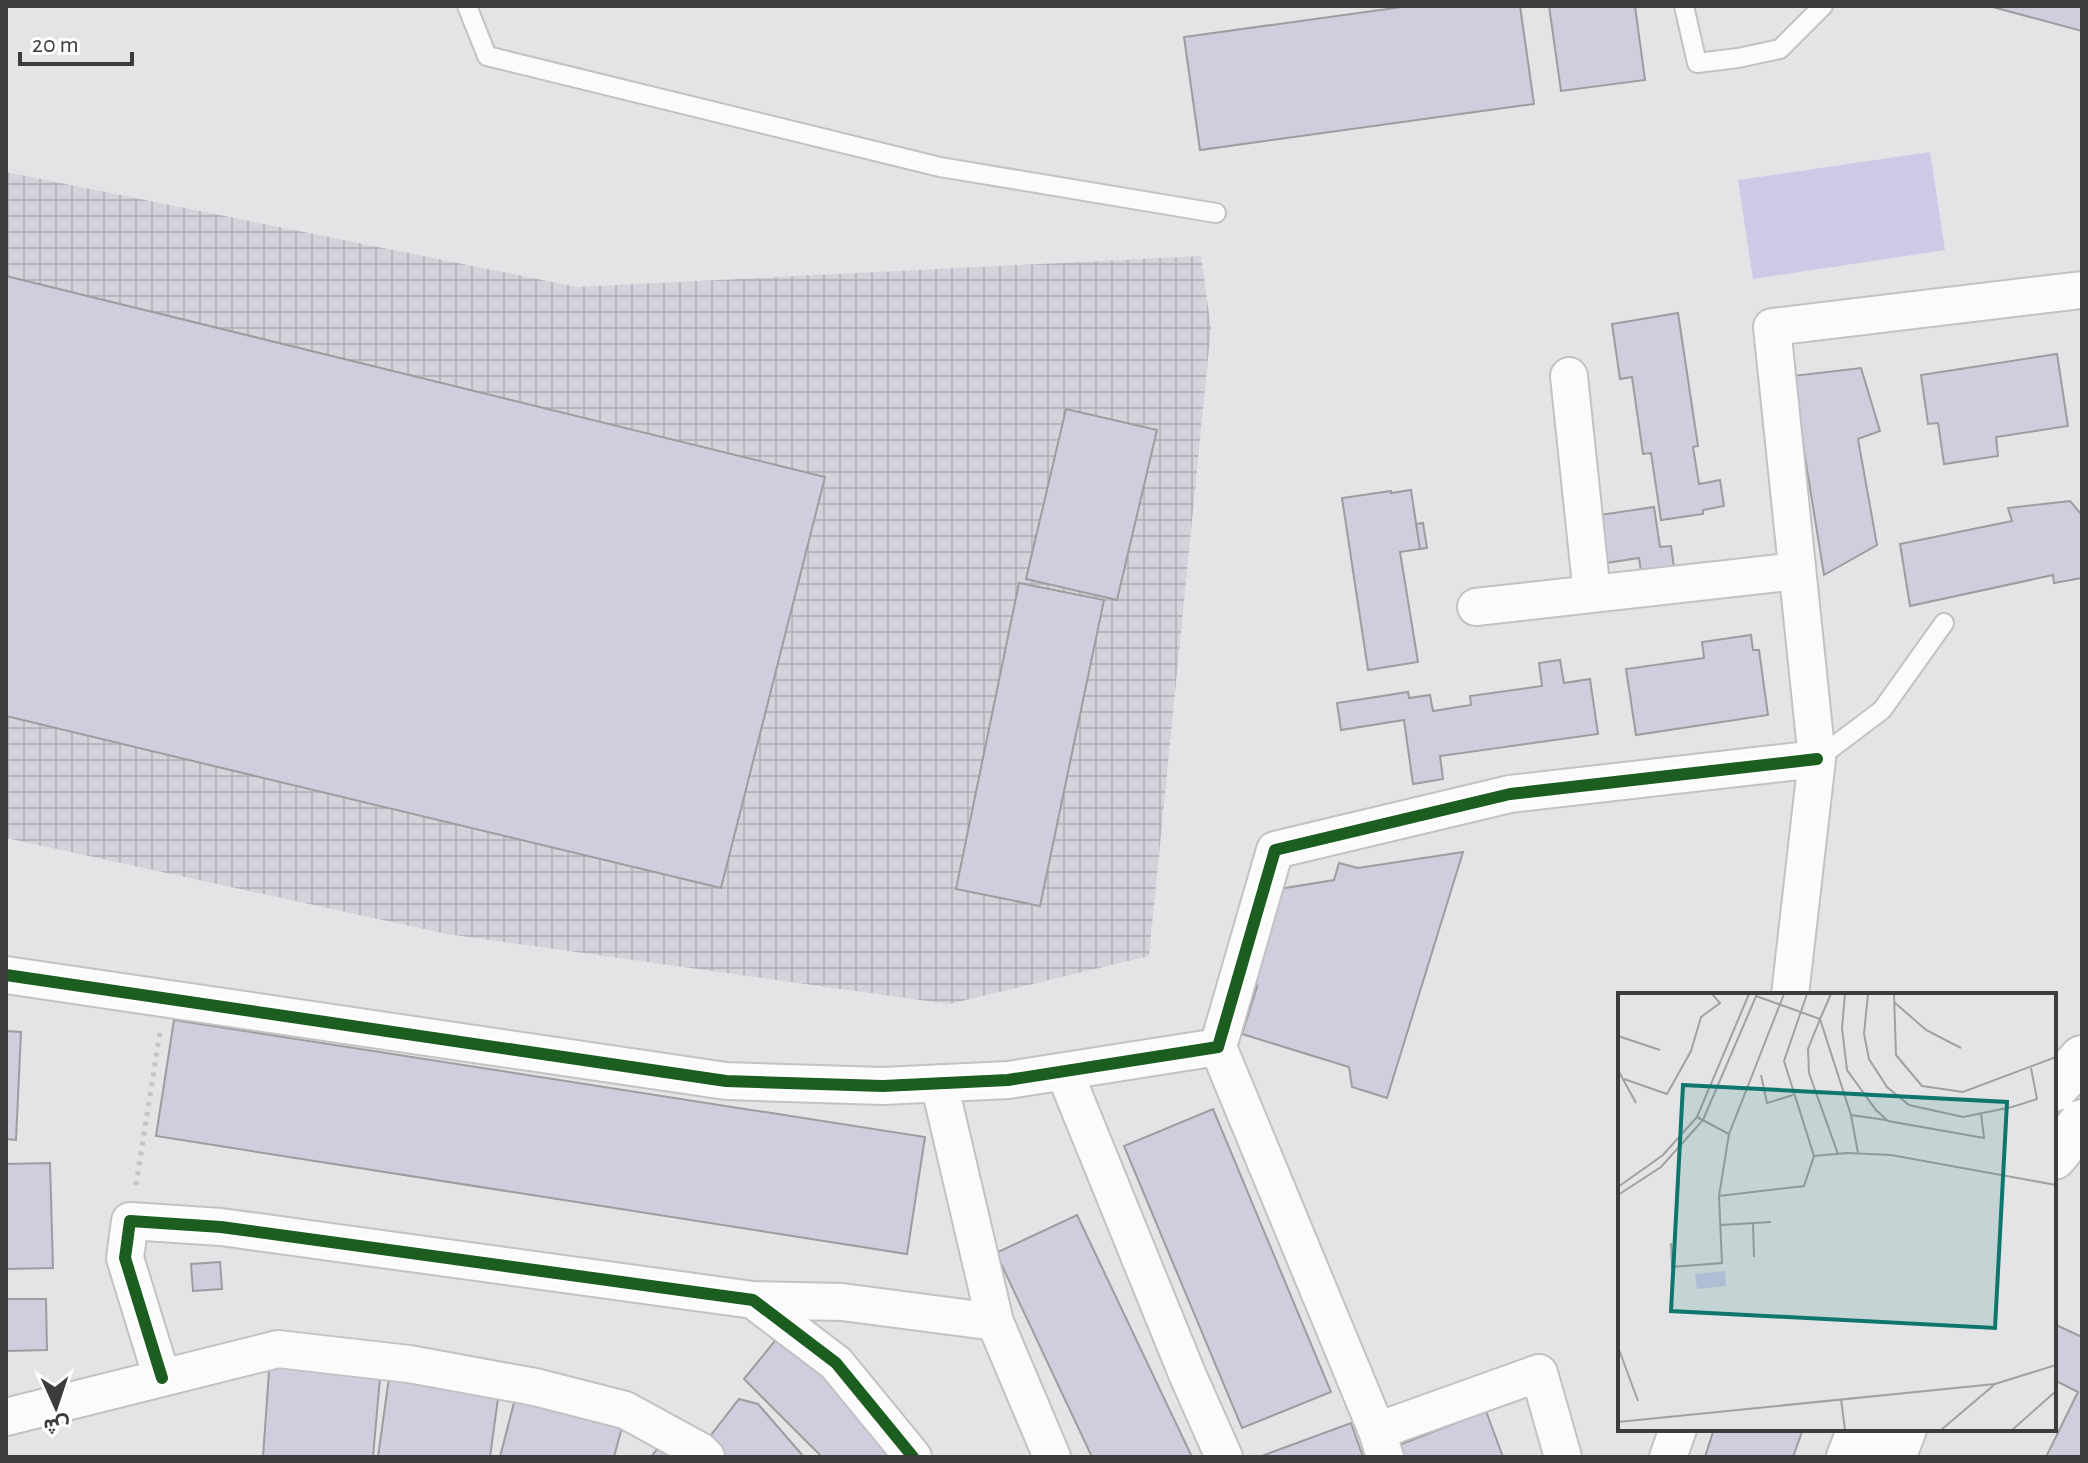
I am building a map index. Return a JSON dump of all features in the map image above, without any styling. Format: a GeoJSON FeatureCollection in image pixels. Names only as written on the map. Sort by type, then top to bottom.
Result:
{"type":"FeatureCollection","features":[{"type":"Feature","properties":{"kind":"street"},"geometry":{"type":"LineString","coordinates":[[1790,993],[1817,759],[1772,327],[2082,290]]}},
{"type":"Feature","properties":{"kind":"street"},"geometry":{"type":"LineString","coordinates":[[1569,376],[1592,594]]}},
{"type":"Feature","properties":{"kind":"street"},"geometry":{"type":"LineString","coordinates":[[1476,607],[1797,571]]}},
{"type":"Feature","properties":{"kind":"street"},"geometry":{"type":"LineString","coordinates":[[1563,1457],[1539,1373],[1381,1444],[1218,1047],[1275,850],[1510,794],[1817,759]]}},
{"type":"Feature","properties":{"kind":"street"},"geometry":{"type":"LineString","coordinates":[[6,975],[726,1081],[883,1086],[1008,1080],[1218,1047]]}},
{"type":"Feature","properties":{"kind":"street"},"geometry":{"type":"LineString","coordinates":[[2056,1087],[2082,1058]]}},
{"type":"Feature","properties":{"kind":"street"},"geometry":{"type":"LineString","coordinates":[[1064,1071],[1224,1457]]}},
{"type":"Feature","properties":{"kind":"street"},"geometry":{"type":"LineString","coordinates":[[939,1083],[995,1322],[1052,1457]]}},
{"type":"Feature","properties":{"kind":"street"},"geometry":{"type":"LineString","coordinates":[[2056,1154],[2082,1122]]}},
{"type":"Feature","properties":{"kind":"street"},"geometry":{"type":"LineString","coordinates":[[162,1378],[125,1258],[130,1221],[221,1227],[753,1300],[842,1302],[995,1322]]}},
{"type":"Feature","properties":{"kind":"street"},"geometry":{"type":"LineString","coordinates":[[753,1300],[836,1363],[913,1457]]}},
{"type":"Feature","properties":{"kind":"street"},"geometry":{"type":"LineString","coordinates":[[6,1417],[278,1349],[409,1364],[535,1387],[625,1410],[706,1457]]}},
{"type":"Feature","properties":{"kind":"street"},"geometry":{"type":"LineString","coordinates":[[1668,1457],[1677,1431]]}},
{"type":"Feature","properties":{"kind":"street"},"geometry":{"type":"LineString","coordinates":[[1849,1457],[1859,1431]]}},
{"type":"Feature","properties":{"kind":"street"},"geometry":{"type":"LineString","coordinates":[[1893,1457],[1903,1431]]}},
{"type":"Feature","properties":{"kind":"lane"},"geometry":{"type":"LineString","coordinates":[[467,6],[487,56],[940,167],[1216,213]]}},
{"type":"Feature","properties":{"kind":"lane"},"geometry":{"type":"LineString","coordinates":[[1684,6],[1697,63],[1780,49],[1823,6]]}},
{"type":"Feature","properties":{"kind":"lane"},"geometry":{"type":"LineString","coordinates":[[1817,759],[1882,710],[1944,623]]}},
{"type":"Feature","properties":{"kind":"path"},"geometry":{"type":"LineString","coordinates":[[130,1221],[165,997]]}},
{"type":"Feature","properties":{"kind":"shaded area"},"geometry":{"type":"Polygon","coordinates":[[[1930,152],[1945,250],[1753,279],[1738,180],[1930,152]]]}},
{"type":"Feature","properties":{"kind":"shaded area"},"geometry":{"type":"Polygon","coordinates":[[[6,172],[577,287],[1201,256],[1211,328],[1149,956],[949,1004],[447,934],[6,838],[6,172]]]}},
{"type":"Feature","properties":{"kind":"building"},"geometry":{"type":"Polygon","coordinates":[[[1409,6],[1520,6],[1534,104],[1200,150],[1184,37],[1409,6]]]}},
{"type":"Feature","properties":{"kind":"building"},"geometry":{"type":"Polygon","coordinates":[[[1549,6],[1635,6],[1645,80],[1561,91],[1549,6]]]}},
{"type":"Feature","properties":{"kind":"building"},"geometry":{"type":"Polygon","coordinates":[[[1989,6],[2082,6],[2082,31],[1989,6]]]}},
{"type":"Feature","properties":{"kind":"building"},"geometry":{"type":"Polygon","coordinates":[[[6,276],[825,477],[721,888],[6,716],[6,276]]]}},
{"type":"Feature","properties":{"kind":"building"},"geometry":{"type":"Polygon","coordinates":[[[1678,313],[1698,446],[1693,447],[1699,484],[1720,480],[1724,506],[1703,510],[1703,514],[1661,520],[1651,453],[1643,454],[1632,377],[1620,379],[1612,324],[1678,313]]]}},
{"type":"Feature","properties":{"kind":"building"},"geometry":{"type":"Polygon","coordinates":[[[2057,354],[2068,426],[1996,437],[1998,456],[1944,464],[1938,423],[1928,424],[1921,375],[2057,354]]]}},
{"type":"Feature","properties":{"kind":"building"},"geometry":{"type":"Polygon","coordinates":[[[1861,368],[1880,431],[1858,439],[1877,545],[1824,575],[1792,376],[1861,368]]]}},
{"type":"Feature","properties":{"kind":"building"},"geometry":{"type":"Polygon","coordinates":[[[1066,409],[1157,430],[1117,600],[1026,579],[1066,409]]]}},
{"type":"Feature","properties":{"kind":"building"},"geometry":{"type":"Polygon","coordinates":[[[1411,490],[1420,549],[1400,552],[1418,662],[1368,670],[1342,498],[1411,490]]]}},
{"type":"Feature","properties":{"kind":"building"},"geometry":{"type":"Polygon","coordinates":[[[2070,501],[2082,515],[2082,578],[2054,583],[2053,575],[1910,606],[1900,544],[2012,521],[2008,508],[2070,501]]]}},
{"type":"Feature","properties":{"kind":"building"},"geometry":{"type":"Polygon","coordinates":[[[1654,507],[1660,547],[1671,546],[1675,574],[1642,578],[1639,558],[1600,564],[1593,516],[1654,507]]]}},
{"type":"Feature","properties":{"kind":"building"},"geometry":{"type":"Polygon","coordinates":[[[1423,523],[1427,548],[1420,549],[1416,524],[1423,523]]]}},
{"type":"Feature","properties":{"kind":"building"},"geometry":{"type":"Polygon","coordinates":[[[1019,583],[1104,600],[1040,906],[956,889],[1019,583]]]}},
{"type":"Feature","properties":{"kind":"building"},"geometry":{"type":"Polygon","coordinates":[[[1751,635],[1753,650],[1759,650],[1768,715],[1636,735],[1626,669],[1704,658],[1702,642],[1751,635]]]}},
{"type":"Feature","properties":{"kind":"building"},"geometry":{"type":"Polygon","coordinates":[[[1560,660],[1564,683],[1590,679],[1598,734],[1440,756],[1443,779],[1413,784],[1404,720],[1341,730],[1337,703],[1408,692],[1409,698],[1430,695],[1433,711],[1471,705],[1470,696],[1542,686],[1539,663],[1560,660]]]}},
{"type":"Feature","properties":{"kind":"building"},"geometry":{"type":"Polygon","coordinates":[[[1463,852],[1387,1098],[1352,1087],[1349,1067],[1242,1034],[1257,987],[1254,972],[1279,889],[1334,880],[1339,863],[1358,868],[1463,852]]]}},
{"type":"Feature","properties":{"kind":"building"},"geometry":{"type":"Polygon","coordinates":[[[174,1020],[925,1137],[907,1254],[156,1136],[174,1020]]]}},
{"type":"Feature","properties":{"kind":"building"},"geometry":{"type":"Polygon","coordinates":[[[6,1031],[21,1032],[16,1140],[6,1139],[6,1031]]]}},
{"type":"Feature","properties":{"kind":"building"},"geometry":{"type":"Polygon","coordinates":[[[1213,1109],[1331,1392],[1242,1428],[1124,1146],[1213,1109]]]}},
{"type":"Feature","properties":{"kind":"building"},"geometry":{"type":"Polygon","coordinates":[[[50,1163],[53,1268],[6,1269],[6,1164],[50,1163]]]}},
{"type":"Feature","properties":{"kind":"building"},"geometry":{"type":"Polygon","coordinates":[[[1077,1215],[1192,1457],[1092,1457],[996,1253],[1077,1215]]]}},
{"type":"Feature","properties":{"kind":"building"},"geometry":{"type":"Polygon","coordinates":[[[220,1262],[222,1289],[193,1291],[191,1264],[220,1262]]]}},
{"type":"Feature","properties":{"kind":"building"},"geometry":{"type":"Polygon","coordinates":[[[6,1299],[46,1299],[47,1350],[6,1351],[6,1299]]]}},
{"type":"Feature","properties":{"kind":"building"},"geometry":{"type":"Polygon","coordinates":[[[2056,1325],[2082,1337],[2082,1457],[2046,1457],[2078,1392],[2056,1381],[2056,1325]]]}},
{"type":"Feature","properties":{"kind":"building"},"geometry":{"type":"Polygon","coordinates":[[[778,1337],[822,1370],[904,1457],[822,1457],[744,1379],[778,1337]]]}},
{"type":"Feature","properties":{"kind":"building"},"geometry":{"type":"Polygon","coordinates":[[[270,1357],[381,1366],[373,1457],[263,1457],[270,1357]]]}},
{"type":"Feature","properties":{"kind":"building"},"geometry":{"type":"Polygon","coordinates":[[[390,1370],[500,1384],[490,1457],[378,1457],[390,1370]]]}},
{"type":"Feature","properties":{"kind":"building"},"geometry":{"type":"Polygon","coordinates":[[[518,1387],[625,1416],[614,1457],[500,1457],[518,1387]]]}},
{"type":"Feature","properties":{"kind":"building"},"geometry":{"type":"Polygon","coordinates":[[[739,1399],[758,1404],[804,1457],[725,1457],[708,1439],[739,1399]]]}},
{"type":"Feature","properties":{"kind":"building"},"geometry":{"type":"Polygon","coordinates":[[[1486,1411],[1503,1457],[1398,1457],[1394,1447],[1486,1411]]]}},
{"type":"Feature","properties":{"kind":"building"},"geometry":{"type":"Polygon","coordinates":[[[1351,1423],[1363,1457],[1259,1457],[1351,1423]]]}},
{"type":"Feature","properties":{"kind":"building"},"geometry":{"type":"Polygon","coordinates":[[[1713,1431],[1802,1431],[1793,1457],[1705,1457],[1713,1431]]]}},
{"type":"Feature","properties":{"kind":"building"},"geometry":{"type":"Polygon","coordinates":[[[665,1439],[685,1457],[651,1457],[665,1439]]]}},
{"type":"Feature","properties":{"kind":"cycle path"},"geometry":{"type":"LineString","coordinates":[[6,975],[726,1081],[883,1086],[1008,1080],[1218,1047],[1275,850],[1510,794],[1817,759]]}},
{"type":"Feature","properties":{"kind":"cycle path"},"geometry":{"type":"LineString","coordinates":[[162,1378],[125,1258],[130,1221],[221,1227],[753,1300],[836,1363],[913,1457]]}}]}
